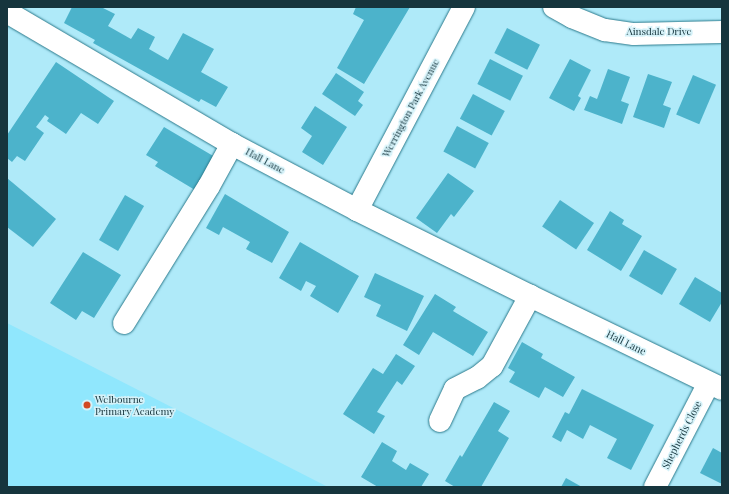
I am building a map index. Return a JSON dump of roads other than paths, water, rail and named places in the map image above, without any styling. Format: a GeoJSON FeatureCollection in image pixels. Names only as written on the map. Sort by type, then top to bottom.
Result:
{"type":"FeatureCollection","features":[{"type":"Feature","properties":{"kind":"street","name":"Werrington Park Avenue"},"geometry":{"type":"LineString","coordinates":[[357,210],[464,7]]}},
{"type":"Feature","properties":{"kind":"street","name":"Ainsdale Drive"},"geometry":{"type":"LineString","coordinates":[[554,7],[572,17],[605,30],[634,34],[722,32]]}},
{"type":"Feature","properties":{"kind":"street","name":"Hall Lane"},"geometry":{"type":"LineString","coordinates":[[7,12],[232,144],[357,210],[715,386]]}},
{"type":"Feature","properties":{"kind":"street"},"geometry":{"type":"LineString","coordinates":[[124,323],[209,186],[232,144]]}},
{"type":"Feature","properties":{"kind":"street"},"geometry":{"type":"LineString","coordinates":[[440,421],[454,389],[477,378],[492,366],[530,296]]}},
{"type":"Feature","properties":{"kind":"street","name":"Shepherds Close"},"geometry":{"type":"LineString","coordinates":[[655,487],[715,386]]}},
{"type":"Feature","properties":{"kind":"place","name":"Welbourne Primary Academy"},"geometry":{"type":"Point","coordinates":[87,405]}}]}
